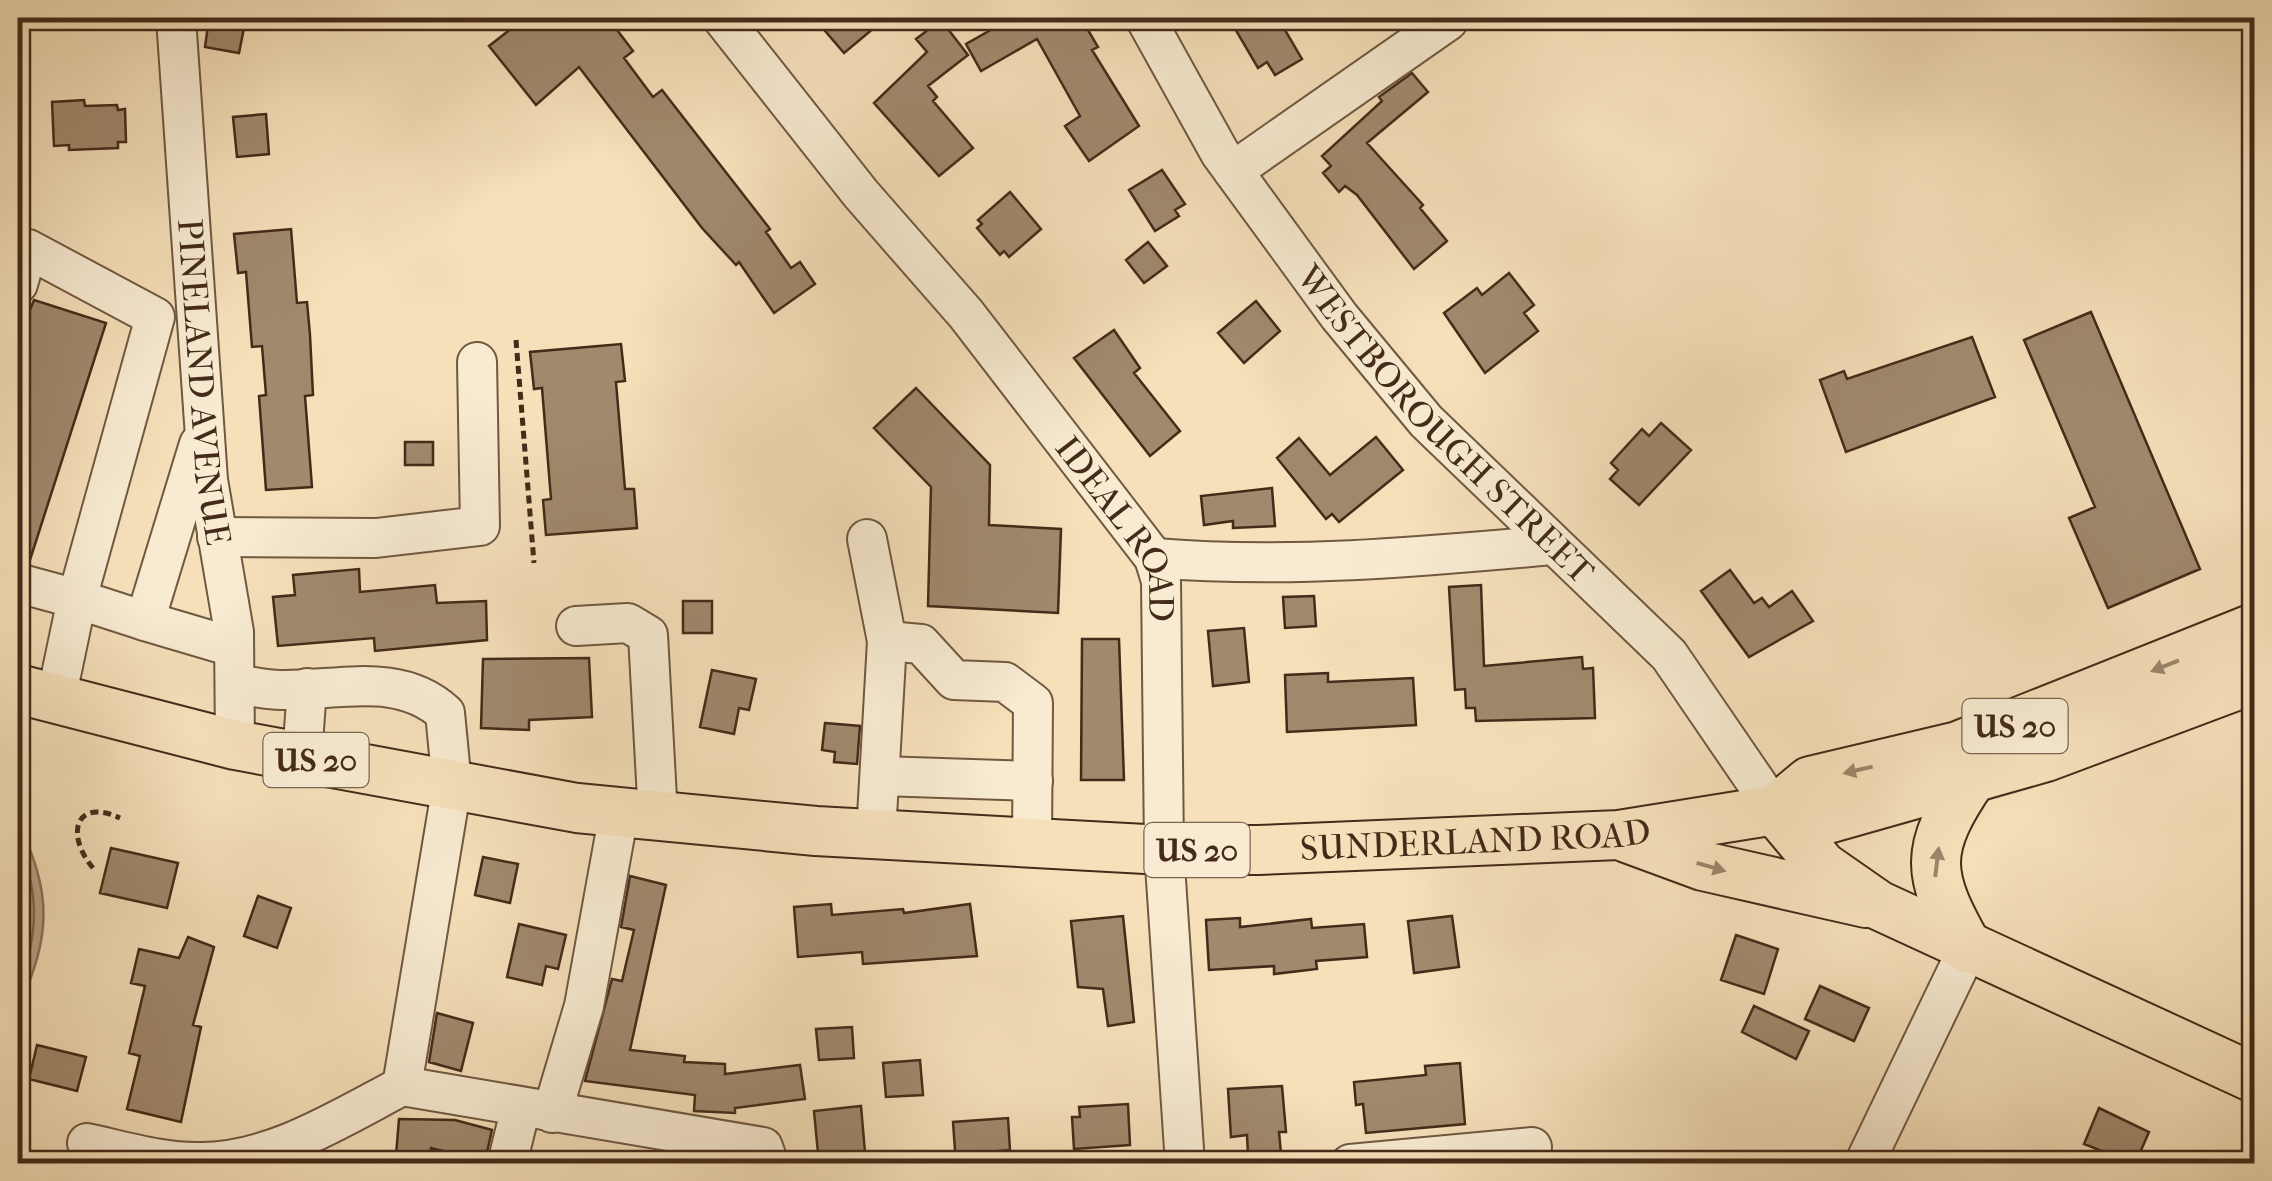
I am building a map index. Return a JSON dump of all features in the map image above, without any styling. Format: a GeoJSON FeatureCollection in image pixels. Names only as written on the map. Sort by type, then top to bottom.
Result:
{"type":"FeatureCollection","features":[{"type":"Feature","properties":{"kind":"main road","name":"US 20"},"geometry":{"type":"LineString","coordinates":[[1775,810],[1810,781],[1958,746],[2254,628]]}},
{"type":"Feature","properties":{"kind":"main road","name":"US 20"},"geometry":{"type":"LineString","coordinates":[[1775,810],[1824,820],[2117,733],[2254,679]]}},
{"type":"Feature","properties":{"kind":"main road","name":"US 20"},"geometry":{"type":"LineString","coordinates":[[37,694],[235,745],[452,786],[638,815]]}},
{"type":"Feature","properties":{"kind":"main road"},"geometry":{"type":"LineString","coordinates":[[1968,948],[1941,900],[1934,872],[1941,833],[1972,778]]}},
{"type":"Feature","properties":{"kind":"main road","name":"SUNDERLAND ROAD"},"geometry":{"type":"LineString","coordinates":[[638,815],[876,834],[1164,850],[1426,846],[1619,835],[1775,810]]}},
{"type":"Feature","properties":{"kind":"main road"},"geometry":{"type":"LineString","coordinates":[[1775,810],[1822,866],[1878,905],[2254,1078]]}},
{"type":"Feature","properties":{"kind":"main road"},"geometry":{"type":"LineString","coordinates":[[1619,835],[1702,866],[1814,894],[1878,905]]}},
{"type":"Feature","properties":{"kind":"street","name":"PINELAND AVENUE"},"geometry":{"type":"LineString","coordinates":[[176,18],[204,426],[234,666],[235,745]]}},
{"type":"Feature","properties":{"kind":"street","name":"IDEAL ROAD"},"geometry":{"type":"LineString","coordinates":[[722,18],[861,194],[966,314],[1154,558],[1162,581],[1158,631],[1166,731],[1164,850],[1185,1164]]}},
{"type":"Feature","properties":{"kind":"street","name":"WESTBOROUGH STREET"},"geometry":{"type":"LineString","coordinates":[[1145,18],[1232,170],[1339,316],[1426,421],[1669,654],[1775,810]]}},
{"type":"Feature","properties":{"kind":"street"},"geometry":{"type":"LineString","coordinates":[[1232,170],[1448,21]]}},
{"type":"Feature","properties":{"kind":"street"},"geometry":{"type":"LineString","coordinates":[[18,284],[28,249],[155,317],[77,600],[37,694]]}},
{"type":"Feature","properties":{"kind":"street"},"geometry":{"type":"LineString","coordinates":[[217,537],[376,538],[480,526],[476,362]]}},
{"type":"Feature","properties":{"kind":"street"},"geometry":{"type":"LineString","coordinates":[[145,621],[204,426]]}},
{"type":"Feature","properties":{"kind":"street"},"geometry":{"type":"LineString","coordinates":[[868,540],[888,640],[876,834]]}},
{"type":"Feature","properties":{"kind":"street"},"geometry":{"type":"LineString","coordinates":[[1154,558],[1232,564],[1341,562],[1553,546]]}},
{"type":"Feature","properties":{"kind":"street"},"geometry":{"type":"LineString","coordinates":[[18,583],[145,621],[279,690],[387,686],[426,696],[445,713],[452,786],[402,1086]]}},
{"type":"Feature","properties":{"kind":"street"},"geometry":{"type":"LineString","coordinates":[[507,1164],[584,1006],[638,815],[648,635],[628,623],[576,626]]}},
{"type":"Feature","properties":{"kind":"street"},"geometry":{"type":"LineString","coordinates":[[888,640],[921,644],[954,680],[1005,682],[1033,703],[1032,843]]}},
{"type":"Feature","properties":{"kind":"street"},"geometry":{"type":"LineString","coordinates":[[302,757],[307,688]]}},
{"type":"Feature","properties":{"kind":"street"},"geometry":{"type":"LineString","coordinates":[[880,776],[1033,781]]}},
{"type":"Feature","properties":{"kind":"street"},"geometry":{"type":"LineString","coordinates":[[1864,1164],[1968,948]]}},
{"type":"Feature","properties":{"kind":"street"},"geometry":{"type":"LineString","coordinates":[[87,1143],[204,1163],[259,1152],[324,1127],[402,1086],[750,1142],[763,1147],[768,1164]]}},
{"type":"Feature","properties":{"kind":"street"},"geometry":{"type":"LineString","coordinates":[[1350,1164],[1532,1147]]}},
{"type":"Feature","properties":{"kind":"path"},"geometry":{"type":"LineString","coordinates":[[516,340],[534,563]]}},
{"type":"Feature","properties":{"kind":"path"},"geometry":{"type":"LineString","coordinates":[[93,868],[74,839],[79,824],[88,814],[103,810],[120,818]]}},
{"type":"Feature","properties":{"kind":"water"},"geometry":{"type":"Polygon","coordinates":[[[18,822],[37,872],[44,916],[37,959],[18,1009],[18,822]]]}},
{"type":"Feature","properties":{"kind":"building"},"geometry":{"type":"Polygon","coordinates":[[[209,18],[246,18],[239,53],[205,47],[209,18]]]}},
{"type":"Feature","properties":{"kind":"building"},"geometry":{"type":"Polygon","coordinates":[[[525,18],[608,18],[633,51],[624,58],[653,97],[662,90],[770,229],[766,232],[791,268],[800,262],[815,284],[774,313],[739,262],[736,265],[702,228],[579,67],[536,105],[489,46],[525,18]]]}},
{"type":"Feature","properties":{"kind":"building"},"geometry":{"type":"Polygon","coordinates":[[[814,18],[886,18],[844,53],[814,18]]]}},
{"type":"Feature","properties":{"kind":"building"},"geometry":{"type":"Polygon","coordinates":[[[1012,18],[1081,18],[1098,47],[1092,50],[1139,126],[1089,161],[1065,126],[1080,116],[1037,39],[981,71],[966,44],[1012,18]]]}},
{"type":"Feature","properties":{"kind":"building"},"geometry":{"type":"Polygon","coordinates":[[[1251,18],[1278,18],[1302,59],[1275,75],[1267,62],[1258,68],[1234,27],[1251,18]]]}},
{"type":"Feature","properties":{"kind":"building"},"geometry":{"type":"Polygon","coordinates":[[[941,20],[968,55],[928,86],[937,97],[933,101],[973,148],[939,176],[874,103],[927,52],[916,39],[941,20]]]}},
{"type":"Feature","properties":{"kind":"building"},"geometry":{"type":"Polygon","coordinates":[[[1412,73],[1428,92],[1367,143],[1423,205],[1420,208],[1447,241],[1414,269],[1357,195],[1345,186],[1339,192],[1323,173],[1331,166],[1322,156],[1382,101],[1379,97],[1412,73]]]}},
{"type":"Feature","properties":{"kind":"building"},"geometry":{"type":"Polygon","coordinates":[[[84,100],[85,106],[117,105],[118,110],[125,109],[126,142],[118,142],[118,148],[69,150],[69,145],[54,146],[52,102],[84,100]]]}},
{"type":"Feature","properties":{"kind":"building"},"geometry":{"type":"Polygon","coordinates":[[[266,114],[269,154],[237,157],[233,117],[266,114]]]}},
{"type":"Feature","properties":{"kind":"building"},"geometry":{"type":"Polygon","coordinates":[[[1162,170],[1185,204],[1175,210],[1179,216],[1155,231],[1129,190],[1162,170]]]}},
{"type":"Feature","properties":{"kind":"building"},"geometry":{"type":"Polygon","coordinates":[[[1010,192],[1041,229],[1009,257],[1004,251],[1000,255],[977,228],[982,224],[978,220],[1010,192]]]}},
{"type":"Feature","properties":{"kind":"building"},"geometry":{"type":"Polygon","coordinates":[[[291,229],[297,303],[307,302],[310,335],[313,395],[305,396],[312,487],[266,490],[259,396],[266,395],[262,346],[252,347],[246,272],[238,273],[234,234],[291,229]]]}},
{"type":"Feature","properties":{"kind":"building"},"geometry":{"type":"Polygon","coordinates":[[[1148,242],[1167,266],[1144,283],[1126,260],[1148,242]]]}},
{"type":"Feature","properties":{"kind":"building"},"geometry":{"type":"Polygon","coordinates":[[[1509,273],[1534,305],[1524,313],[1538,331],[1485,373],[1444,313],[1477,288],[1482,295],[1509,273]]]}},
{"type":"Feature","properties":{"kind":"building"},"geometry":{"type":"Polygon","coordinates":[[[34,300],[106,323],[29,563],[18,561],[18,339],[34,300]]]}},
{"type":"Feature","properties":{"kind":"building"},"geometry":{"type":"Polygon","coordinates":[[[1256,301],[1280,331],[1244,363],[1218,333],[1256,301]]]}},
{"type":"Feature","properties":{"kind":"building"},"geometry":{"type":"Polygon","coordinates":[[[2091,312],[2200,569],[2108,608],[2069,518],[2095,507],[2024,340],[2091,312]]]}},
{"type":"Feature","properties":{"kind":"building"},"geometry":{"type":"Polygon","coordinates":[[[1114,330],[1140,368],[1134,373],[1180,431],[1150,456],[1074,358],[1114,330]]]}},
{"type":"Feature","properties":{"kind":"building"},"geometry":{"type":"Polygon","coordinates":[[[1972,337],[1995,397],[1846,452],[1820,380],[1844,371],[1847,379],[1972,337]]]}},
{"type":"Feature","properties":{"kind":"building"},"geometry":{"type":"Polygon","coordinates":[[[621,344],[625,381],[616,382],[625,489],[634,489],[637,528],[546,535],[543,500],[551,499],[542,388],[534,389],[530,352],[621,344]]]}},
{"type":"Feature","properties":{"kind":"building"},"geometry":{"type":"Polygon","coordinates":[[[916,388],[990,465],[989,525],[1061,529],[1058,613],[928,606],[931,487],[874,428],[916,388]]]}},
{"type":"Feature","properties":{"kind":"building"},"geometry":{"type":"Polygon","coordinates":[[[1661,423],[1691,450],[1639,505],[1610,479],[1618,470],[1611,463],[1642,429],[1649,436],[1661,423]]]}},
{"type":"Feature","properties":{"kind":"building"},"geometry":{"type":"Polygon","coordinates":[[[1376,437],[1403,470],[1339,522],[1332,514],[1326,519],[1277,458],[1299,438],[1330,475],[1376,437]]]}},
{"type":"Feature","properties":{"kind":"building"},"geometry":{"type":"Polygon","coordinates":[[[405,442],[433,442],[433,465],[405,465],[405,442]]]}},
{"type":"Feature","properties":{"kind":"building"},"geometry":{"type":"Polygon","coordinates":[[[1272,488],[1275,526],[1233,528],[1233,521],[1204,525],[1201,496],[1272,488]]]}},
{"type":"Feature","properties":{"kind":"building"},"geometry":{"type":"Polygon","coordinates":[[[359,569],[360,592],[435,585],[437,603],[486,601],[487,640],[375,651],[374,638],[278,646],[273,597],[295,595],[293,575],[359,569]]]}},
{"type":"Feature","properties":{"kind":"building"},"geometry":{"type":"Polygon","coordinates":[[[1730,570],[1754,603],[1762,598],[1769,607],[1792,591],[1813,621],[1749,657],[1701,591],[1730,570]]]}},
{"type":"Feature","properties":{"kind":"building"},"geometry":{"type":"Polygon","coordinates":[[[1481,585],[1484,666],[1582,657],[1583,669],[1593,668],[1595,718],[1476,721],[1475,708],[1466,708],[1465,689],[1455,690],[1449,587],[1481,585]]]}},
{"type":"Feature","properties":{"kind":"building"},"geometry":{"type":"Polygon","coordinates":[[[1314,596],[1316,626],[1285,628],[1283,597],[1314,596]]]}},
{"type":"Feature","properties":{"kind":"building"},"geometry":{"type":"Polygon","coordinates":[[[683,601],[712,601],[712,633],[683,633],[683,601]]]}},
{"type":"Feature","properties":{"kind":"building"},"geometry":{"type":"Polygon","coordinates":[[[1244,628],[1249,682],[1213,686],[1208,631],[1244,628]]]}},
{"type":"Feature","properties":{"kind":"building"},"geometry":{"type":"Polygon","coordinates":[[[1082,639],[1119,639],[1124,780],[1081,780],[1082,639]]]}},
{"type":"Feature","properties":{"kind":"building"},"geometry":{"type":"Polygon","coordinates":[[[589,658],[592,717],[529,720],[529,730],[481,728],[483,659],[589,658]]]}},
{"type":"Feature","properties":{"kind":"building"},"geometry":{"type":"Polygon","coordinates":[[[712,670],[756,679],[749,710],[739,708],[734,734],[700,727],[712,670]]]}},
{"type":"Feature","properties":{"kind":"building"},"geometry":{"type":"Polygon","coordinates":[[[1328,673],[1328,682],[1413,678],[1416,725],[1287,732],[1285,675],[1328,673]]]}},
{"type":"Feature","properties":{"kind":"building"},"geometry":{"type":"Polygon","coordinates":[[[825,723],[860,726],[857,764],[834,762],[835,752],[822,750],[825,723]]]}},
{"type":"Feature","properties":{"kind":"building"},"geometry":{"type":"Polygon","coordinates":[[[111,848],[178,863],[167,908],[100,893],[111,848]]]}},
{"type":"Feature","properties":{"kind":"building"},"geometry":{"type":"Polygon","coordinates":[[[483,857],[518,864],[510,903],[475,895],[483,857]]]}},
{"type":"Feature","properties":{"kind":"building"},"geometry":{"type":"Polygon","coordinates":[[[630,876],[666,885],[630,1050],[685,1056],[684,1062],[725,1064],[725,1074],[800,1065],[805,1099],[735,1108],[735,1113],[694,1111],[695,1095],[585,1081],[612,979],[622,981],[634,930],[621,927],[630,876]]]}},
{"type":"Feature","properties":{"kind":"building"},"geometry":{"type":"Polygon","coordinates":[[[258,896],[291,908],[277,948],[244,936],[258,896]]]}},
{"type":"Feature","properties":{"kind":"building"},"geometry":{"type":"Polygon","coordinates":[[[831,904],[832,915],[903,909],[904,913],[970,904],[977,956],[863,964],[862,952],[798,957],[794,907],[831,904]]]}},
{"type":"Feature","properties":{"kind":"building"},"geometry":{"type":"Polygon","coordinates":[[[1123,916],[1134,1022],[1108,1026],[1103,989],[1078,987],[1071,921],[1123,916]]]}},
{"type":"Feature","properties":{"kind":"building"},"geometry":{"type":"Polygon","coordinates":[[[1452,916],[1459,967],[1414,973],[1408,921],[1452,916]]]}},
{"type":"Feature","properties":{"kind":"building"},"geometry":{"type":"Polygon","coordinates":[[[1240,918],[1240,927],[1311,919],[1312,928],[1364,924],[1367,957],[1316,961],[1317,969],[1274,974],[1274,966],[1209,970],[1206,920],[1240,918]]]}},
{"type":"Feature","properties":{"kind":"building"},"geometry":{"type":"Polygon","coordinates":[[[519,924],[566,935],[558,969],[546,966],[542,985],[507,977],[519,924]]]}},
{"type":"Feature","properties":{"kind":"building"},"geometry":{"type":"Polygon","coordinates":[[[1736,935],[1778,949],[1764,994],[1721,980],[1736,935]]]}},
{"type":"Feature","properties":{"kind":"building"},"geometry":{"type":"Polygon","coordinates":[[[188,937],[214,947],[193,1025],[201,1027],[181,1122],[127,1109],[140,1056],[129,1053],[145,986],[131,983],[139,949],[179,958],[188,937]]]}},
{"type":"Feature","properties":{"kind":"building"},"geometry":{"type":"Polygon","coordinates":[[[1820,986],[1869,1008],[1854,1041],[1805,1019],[1820,986]]]}},
{"type":"Feature","properties":{"kind":"building"},"geometry":{"type":"Polygon","coordinates":[[[1754,1006],[1809,1031],[1796,1059],[1742,1032],[1754,1006]]]}},
{"type":"Feature","properties":{"kind":"building"},"geometry":{"type":"Polygon","coordinates":[[[437,1013],[473,1023],[461,1071],[429,1062],[437,1013]]]}},
{"type":"Feature","properties":{"kind":"building"},"geometry":{"type":"Polygon","coordinates":[[[852,1027],[854,1058],[819,1060],[816,1029],[852,1027]]]}},
{"type":"Feature","properties":{"kind":"building"},"geometry":{"type":"Polygon","coordinates":[[[37,1045],[86,1057],[77,1091],[29,1079],[37,1045]]]}},
{"type":"Feature","properties":{"kind":"building"},"geometry":{"type":"Polygon","coordinates":[[[920,1060],[923,1095],[886,1097],[883,1063],[920,1060]]]}},
{"type":"Feature","properties":{"kind":"building"},"geometry":{"type":"Polygon","coordinates":[[[1460,1063],[1465,1124],[1366,1133],[1363,1104],[1356,1105],[1354,1082],[1426,1075],[1425,1066],[1460,1063]]]}},
{"type":"Feature","properties":{"kind":"building"},"geometry":{"type":"Polygon","coordinates":[[[1282,1086],[1286,1132],[1279,1132],[1281,1153],[1248,1155],[1247,1135],[1231,1137],[1228,1089],[1282,1086]]]}},
{"type":"Feature","properties":{"kind":"building"},"geometry":{"type":"Polygon","coordinates":[[[1128,1104],[1130,1145],[1074,1149],[1072,1117],[1080,1117],[1079,1107],[1128,1104]]]}},
{"type":"Feature","properties":{"kind":"building"},"geometry":{"type":"Polygon","coordinates":[[[861,1106],[866,1164],[819,1164],[814,1111],[861,1106]]]}},
{"type":"Feature","properties":{"kind":"building"},"geometry":{"type":"Polygon","coordinates":[[[2099,1108],[2149,1132],[2135,1164],[2084,1144],[2099,1108]]]}},
{"type":"Feature","properties":{"kind":"building"},"geometry":{"type":"Polygon","coordinates":[[[1008,1118],[1010,1150],[999,1151],[999,1164],[956,1164],[953,1122],[1008,1118]]]}},
{"type":"Feature","properties":{"kind":"building"},"geometry":{"type":"Polygon","coordinates":[[[399,1119],[455,1120],[492,1130],[485,1161],[431,1148],[430,1158],[396,1155],[399,1119]]]}}]}
